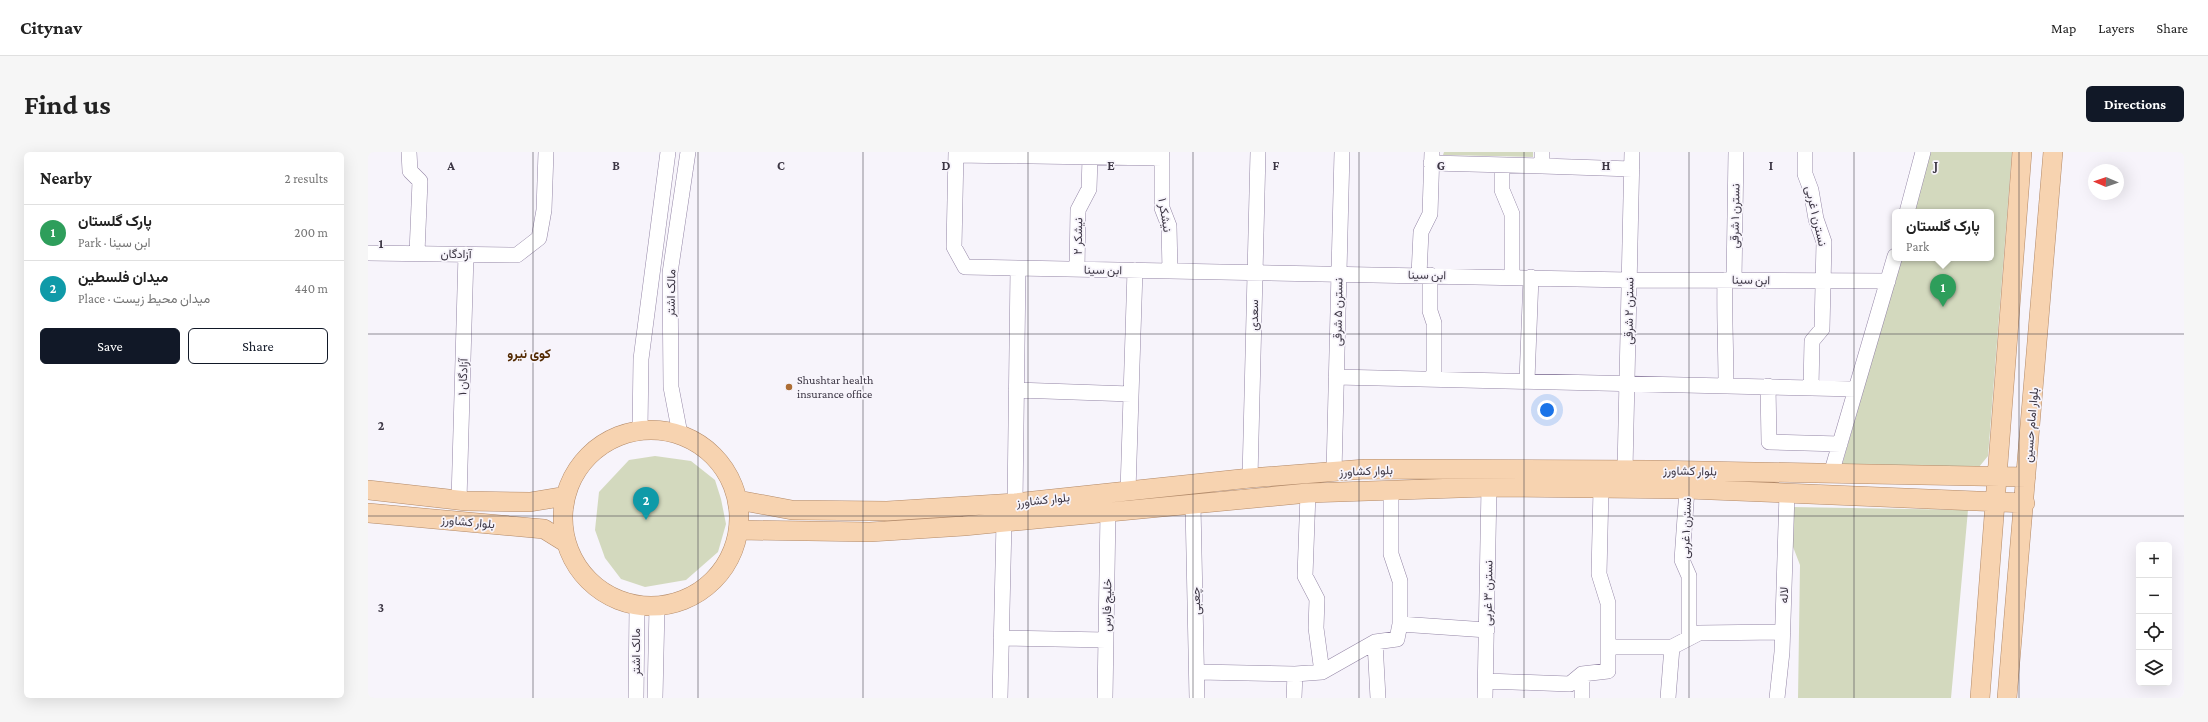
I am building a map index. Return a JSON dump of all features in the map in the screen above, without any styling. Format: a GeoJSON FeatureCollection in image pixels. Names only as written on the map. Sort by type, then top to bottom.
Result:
{"type":"FeatureCollection","features":[{"type":"Feature","properties":{"kind":"main road"},"geometry":{"type":"LineString","coordinates":[[1980,698],[2022,152]]}},
{"type":"Feature","properties":{"kind":"main road","name":"بلوار امام حسین"},"geometry":{"type":"LineString","coordinates":[[2007,698],[2053,152]]}},
{"type":"Feature","properties":{"kind":"main road"},"geometry":{"type":"LineString","coordinates":[[661,429],[680,434],[707,449],[727,472],[738,500],[739,530],[730,559],[712,583],[686,600],[657,608],[637,607],[612,599],[592,585],[575,565],[565,542],[562,511],[570,482],[586,456],[611,438],[640,430],[661,429]]}},
{"type":"Feature","properties":{"kind":"main road","name":"بلوار کشاورز"},"geometry":{"type":"LineString","coordinates":[[738,500],[792,510],[887,511],[1015,503],[1250,478],[1365,469],[1625,470],[2026,477]]}},
{"type":"Feature","properties":{"kind":"main road","name":"بلوار کشاورز"},"geometry":{"type":"LineString","coordinates":[[739,530],[870,532],[1004,522],[1308,493],[1489,487],[1687,489],[2024,503]]}},
{"type":"Feature","properties":{"kind":"main road","name":"بلوار کشاورز"},"geometry":{"type":"LineString","coordinates":[[368,490],[459,500],[530,502],[566,496]]}},
{"type":"Feature","properties":{"kind":"main road","name":"بلوار کشاورز"},"geometry":{"type":"LineString","coordinates":[[368,513],[544,529],[565,542]]}},
{"type":"Feature","properties":{"kind":"street"},"geometry":{"type":"LineString","coordinates":[[409,152],[410,172],[420,181],[417,254]]}},
{"type":"Feature","properties":{"kind":"street","name":"آزادگان"},"geometry":{"type":"LineString","coordinates":[[368,253],[517,255],[539,238],[544,210],[546,152]]}},
{"type":"Feature","properties":{"kind":"street","name":"مالک اشتر"},"geometry":{"type":"LineString","coordinates":[[640,430],[641,359],[668,152]]}},
{"type":"Feature","properties":{"kind":"street","name":"مالک اشتر"},"geometry":{"type":"LineString","coordinates":[[680,434],[671,387],[670,273],[688,152]]}},
{"type":"Feature","properties":{"kind":"street","name":"سعدی"},"geometry":{"type":"LineString","coordinates":[[1250,478],[1258,152]]}},
{"type":"Feature","properties":{"kind":"street","name":"نسترن ۵ شرقی"},"geometry":{"type":"LineString","coordinates":[[1334,472],[1342,152]]}},
{"type":"Feature","properties":{"kind":"street","name":"نسترن ۲ شرقی"},"geometry":{"type":"LineString","coordinates":[[1625,470],[1632,152]]}},
{"type":"Feature","properties":{"kind":"street","name":"نسترن ۱ شرقی"},"geometry":{"type":"LineString","coordinates":[[1726,385],[1726,332],[1724,320],[1730,280],[1736,152]]}},
{"type":"Feature","properties":{"kind":"street","name":"نسترن ۱ غربی"},"geometry":{"type":"LineString","coordinates":[[1805,152],[1805,174],[1811,190],[1816,219],[1824,242],[1824,281]]}},
{"type":"Feature","properties":{"kind":"street"},"geometry":{"type":"LineString","coordinates":[[1908,209],[1923,152]]}},
{"type":"Feature","properties":{"kind":"street"},"geometry":{"type":"LineString","coordinates":[[956,154],[1050,154],[1090,158],[1162,155]]}},
{"type":"Feature","properties":{"kind":"street","name":"ابن سینا"},"geometry":{"type":"LineString","coordinates":[[956,154],[954,247],[966,266],[1018,269],[1339,273],[1629,280],[1888,281]]}},
{"type":"Feature","properties":{"kind":"street","name":"نیشکر ۱"},"geometry":{"type":"LineString","coordinates":[[1162,155],[1162,208],[1168,226],[1170,271]]}},
{"type":"Feature","properties":{"kind":"street"},"geometry":{"type":"LineString","coordinates":[[1434,379],[1434,323],[1430,311],[1421,232],[1430,214],[1432,157],[1502,165],[1542,159],[1632,169]]}},
{"type":"Feature","properties":{"kind":"street","name":"نیشکر ۲"},"geometry":{"type":"LineString","coordinates":[[1077,270],[1078,210],[1089,189],[1090,158]]}},
{"type":"Feature","properties":{"kind":"street"},"geometry":{"type":"LineString","coordinates":[[1502,165],[1502,190],[1512,214],[1512,277]]}},
{"type":"Feature","properties":{"kind":"street","name":"آزادگان ۱"},"geometry":{"type":"LineString","coordinates":[[459,500],[466,254]]}},
{"type":"Feature","properties":{"kind":"street"},"geometry":{"type":"LineString","coordinates":[[1831,474],[1894,261]]}},
{"type":"Feature","properties":{"kind":"street"},"geometry":{"type":"LineString","coordinates":[[1015,503],[1018,269]]}},
{"type":"Feature","properties":{"kind":"street"},"geometry":{"type":"LineString","coordinates":[[1128,491],[1135,270]]}},
{"type":"Feature","properties":{"kind":"street"},"geometry":{"type":"LineString","coordinates":[[1528,380],[1531,277]]}},
{"type":"Feature","properties":{"kind":"street"},"geometry":{"type":"LineString","coordinates":[[1812,387],[1812,342],[1822,329],[1824,281]]}},
{"type":"Feature","properties":{"kind":"street"},"geometry":{"type":"LineString","coordinates":[[1336,377],[1627,382],[1856,389]]}},
{"type":"Feature","properties":{"kind":"street"},"geometry":{"type":"LineString","coordinates":[[1768,386],[1769,442],[1840,444]]}},
{"type":"Feature","properties":{"kind":"street"},"geometry":{"type":"LineString","coordinates":[[1016,390],[1131,394]]}},
{"type":"Feature","properties":{"kind":"street","name":"نسترن ۳ غربی"},"geometry":{"type":"LineString","coordinates":[[1485,698],[1489,487]]}},
{"type":"Feature","properties":{"kind":"street"},"geometry":{"type":"LineString","coordinates":[[1486,681],[1570,684],[1582,674],[1608,671],[1608,602],[1599,574],[1601,489]]}},
{"type":"Feature","properties":{"kind":"street","name":"نسترن ۱ غربی"},"geometry":{"type":"LineString","coordinates":[[1687,489],[1682,560],[1689,576],[1689,638]]}},
{"type":"Feature","properties":{"kind":"street"},"geometry":{"type":"LineString","coordinates":[[1198,672],[1295,674],[1322,672],[1375,642],[1397,639],[1400,624],[1400,581],[1391,554],[1391,490]]}},
{"type":"Feature","properties":{"kind":"street"},"geometry":{"type":"LineString","coordinates":[[1308,493],[1305,576],[1317,599],[1316,628],[1322,672]]}},
{"type":"Feature","properties":{"kind":"street","name":"لاله"},"geometry":{"type":"LineString","coordinates":[[1777,698],[1783,632],[1788,493]]}},
{"type":"Feature","properties":{"kind":"street","name":"چعبی"},"geometry":{"type":"LineString","coordinates":[[1193,505],[1198,672],[1197,698]]}},
{"type":"Feature","properties":{"kind":"street","name":"خلیج فارس"},"geometry":{"type":"LineString","coordinates":[[1105,698],[1108,511]]}},
{"type":"Feature","properties":{"kind":"street"},"geometry":{"type":"LineString","coordinates":[[1000,698],[1004,522]]}},
{"type":"Feature","properties":{"kind":"street","name":"مالک اشتر"},"geometry":{"type":"LineString","coordinates":[[636,698],[637,607]]}},
{"type":"Feature","properties":{"kind":"street","name":"مالک اشتر"},"geometry":{"type":"LineString","coordinates":[[655,698],[657,608]]}},
{"type":"Feature","properties":{"kind":"street"},"geometry":{"type":"LineString","coordinates":[[1400,624],[1487,630]]}},
{"type":"Feature","properties":{"kind":"street"},"geometry":{"type":"LineString","coordinates":[[1609,647],[1672,647],[1699,633],[1783,632]]}},
{"type":"Feature","properties":{"kind":"street"},"geometry":{"type":"LineString","coordinates":[[1001,638],[1106,640]]}},
{"type":"Feature","properties":{"kind":"street"},"geometry":{"type":"LineString","coordinates":[[1375,642],[1378,698]]}},
{"type":"Feature","properties":{"kind":"street"},"geometry":{"type":"LineString","coordinates":[[1668,698],[1672,647]]}},
{"type":"Feature","properties":{"kind":"street"},"geometry":{"type":"LineString","coordinates":[[1294,698],[1295,674]]}},
{"type":"Feature","properties":{"kind":"street"},"geometry":{"type":"LineString","coordinates":[[1582,674],[1582,698]]}},
{"type":"Feature","properties":{"kind":"green space"},"geometry":{"type":"Polygon","coordinates":[[[1444,152],[1533,152],[1533,157],[1443,155],[1444,152]]]}},
{"type":"Feature","properties":{"kind":"green space"},"geometry":{"type":"Polygon","coordinates":[[[1930,152],[2012,152],[1988,456],[1979,467],[1842,465],[1900,261],[1994,261],[1994,209],[1915,209],[1930,152]]]}},
{"type":"Feature","properties":{"kind":"green space"},"geometry":{"type":"Polygon","coordinates":[[[655,456],[691,461],[715,480],[721,499],[726,524],[718,552],[686,580],[645,587],[621,579],[605,558],[595,530],[599,492],[629,460],[655,456]]]}},
{"type":"Feature","properties":{"kind":"green space"},"geometry":{"type":"Polygon","coordinates":[[[1791,507],[1968,510],[1951,698],[1798,698],[1800,565],[1790,539],[1791,507]]]}},
{"type":"Feature","properties":{"kind":"place","name":"پارک گلستان"},"geometry":{"type":"Point","coordinates":[1943,307]}},
{"type":"Feature","properties":{"kind":"place","name":"Shushtar health insurance office"},"geometry":{"type":"Point","coordinates":[789,387]}},
{"type":"Feature","properties":{"kind":"place","name":"میدان فلسطین"},"geometry":{"type":"Point","coordinates":[646,520]}},
{"type":"Feature","properties":{"kind":"district","name":"کوی نیرو"},"geometry":{"type":"Point","coordinates":[529,353]}}]}
